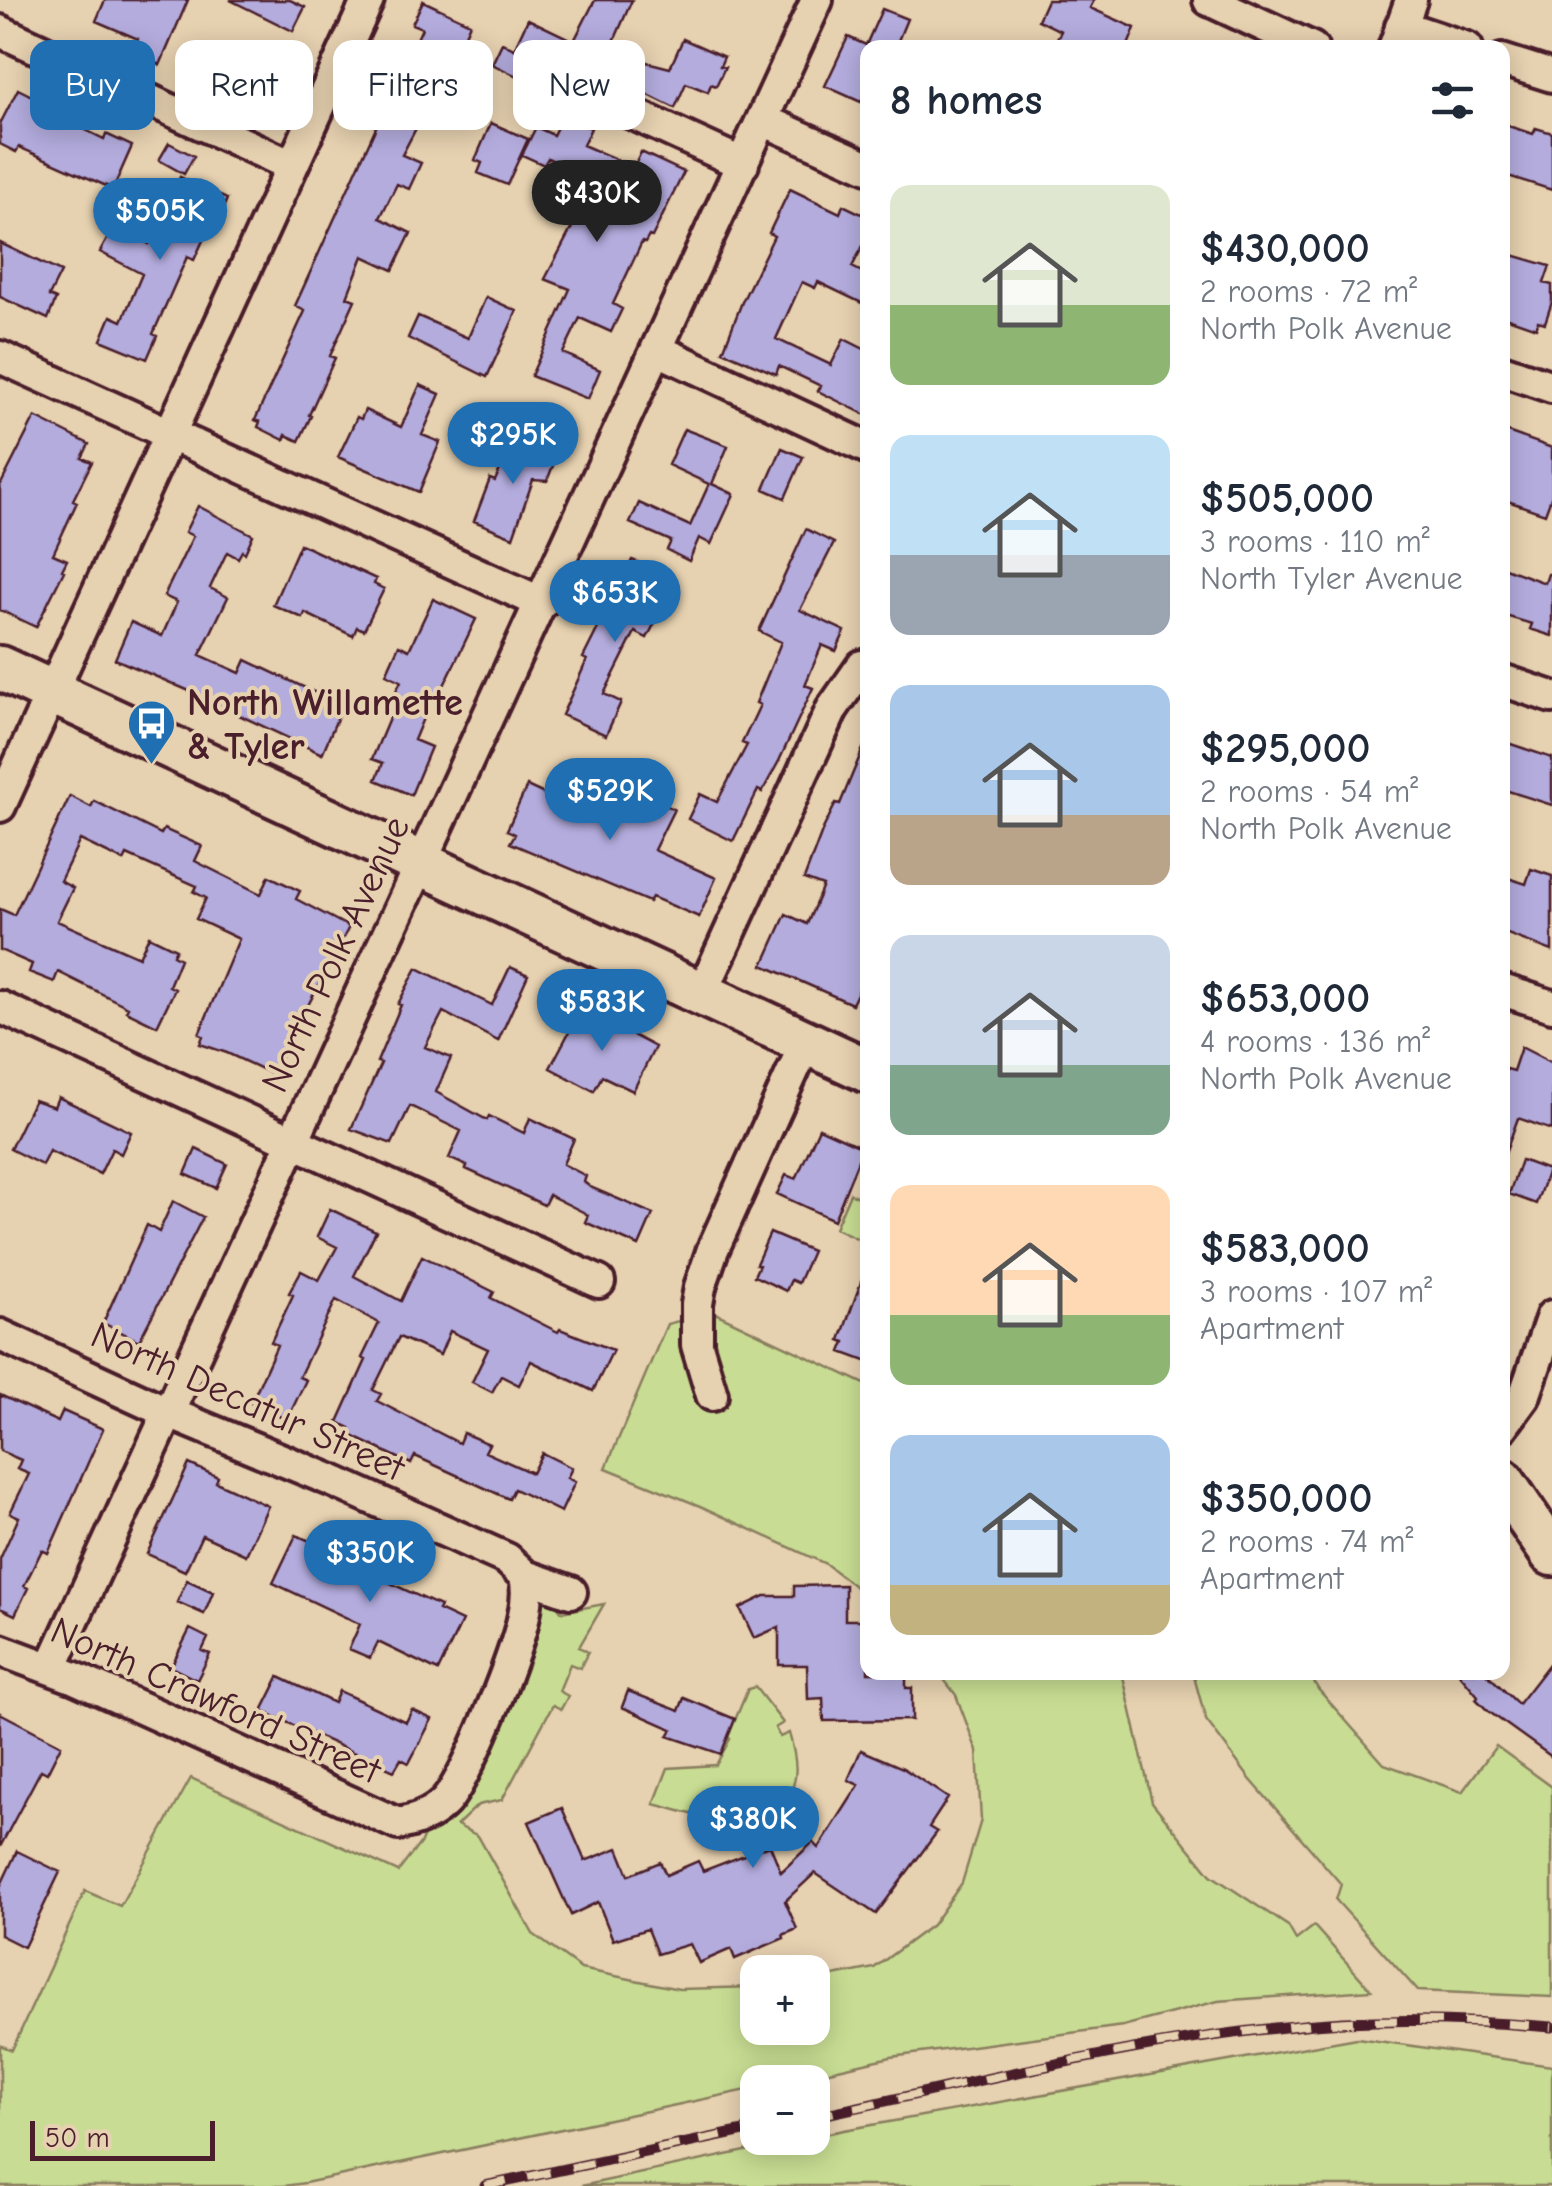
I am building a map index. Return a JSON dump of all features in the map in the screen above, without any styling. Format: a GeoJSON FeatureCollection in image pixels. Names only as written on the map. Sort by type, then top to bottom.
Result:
{"type":"FeatureCollection","features":[{"type":"Feature","properties":{"kind":"main road"},"geometry":{"type":"LineString","coordinates":[[0,668],[860,1066]]}},
{"type":"Feature","properties":{"kind":"main road"},"geometry":{"type":"LineString","coordinates":[[1510,1492],[1552,1554]]}},
{"type":"Feature","properties":{"kind":"street"},"geometry":{"type":"LineString","coordinates":[[0,806],[368,0]]}},
{"type":"Feature","properties":{"kind":"street","name":"North Polk Avenue"},"geometry":{"type":"LineString","coordinates":[[51,1668],[817,0]]}},
{"type":"Feature","properties":{"kind":"street"},"geometry":{"type":"LineString","coordinates":[[1209,0],[1295,40]]}},
{"type":"Feature","properties":{"kind":"street"},"geometry":{"type":"LineString","coordinates":[[1402,24],[1445,40]]}},
{"type":"Feature","properties":{"kind":"street"},"geometry":{"type":"LineString","coordinates":[[0,31],[292,166]]}},
{"type":"Feature","properties":{"kind":"street"},"geometry":{"type":"LineString","coordinates":[[1510,63],[1552,76]]}},
{"type":"Feature","properties":{"kind":"street"},"geometry":{"type":"LineString","coordinates":[[645,119],[742,164]]}},
{"type":"Feature","properties":{"kind":"street"},"geometry":{"type":"LineString","coordinates":[[763,120],[860,163]]}},
{"type":"Feature","properties":{"kind":"street"},"geometry":{"type":"LineString","coordinates":[[658,350],[860,444]]}},
{"type":"Feature","properties":{"kind":"street"},"geometry":{"type":"LineString","coordinates":[[0,356],[542,604]]}},
{"type":"Feature","properties":{"kind":"street"},"geometry":{"type":"LineString","coordinates":[[1510,373],[1552,387]]}},
{"type":"Feature","properties":{"kind":"street"},"geometry":{"type":"LineString","coordinates":[[702,993],[832,708],[860,669]]}},
{"type":"Feature","properties":{"kind":"street"},"geometry":{"type":"LineString","coordinates":[[1510,683],[1552,697]]}},
{"type":"Feature","properties":{"kind":"street"},"geometry":{"type":"LineString","coordinates":[[1510,993],[1552,1006]]}},
{"type":"Feature","properties":{"kind":"street"},"geometry":{"type":"LineString","coordinates":[[0,1006],[599,1282]]}},
{"type":"Feature","properties":{"kind":"street"},"geometry":{"type":"LineString","coordinates":[[712,1395],[696,1344],[700,1287],[713,1249],[806,1042]]}},
{"type":"Feature","properties":{"kind":"street"},"geometry":{"type":"LineString","coordinates":[[1510,1416],[1524,1396],[1552,1317]]}},
{"type":"Feature","properties":{"kind":"street","name":"North Decatur Street"},"geometry":{"type":"LineString","coordinates":[[0,1335],[508,1560],[525,1576],[571,1592]]}},
{"type":"Feature","properties":{"kind":"street","name":"North Crawford Street"},"geometry":{"type":"LineString","coordinates":[[0,1650],[51,1668],[398,1824],[432,1813],[456,1786],[521,1626],[525,1576]]}},
{"type":"Feature","properties":{"kind":"green space"},"geometry":{"type":"Polygon","coordinates":[[[850,1193],[860,1198],[860,1240],[835,1228],[850,1193]]]}},
{"type":"Feature","properties":{"kind":"green space"},"geometry":{"type":"Polygon","coordinates":[[[713,1312],[860,1382],[860,1591],[826,1564],[606,1468],[667,1324],[713,1312]]]}},
{"type":"Feature","properties":{"kind":"green space"},"geometry":{"type":"Polygon","coordinates":[[[549,1595],[562,1612],[604,1604],[579,1647],[588,1652],[580,1668],[570,1664],[559,1691],[568,1696],[561,1709],[553,1705],[502,1800],[478,1805],[457,1825],[478,1836],[533,1934],[581,1969],[679,1989],[740,1987],[740,2045],[830,2045],[830,1977],[874,1968],[932,1925],[962,1883],[981,1820],[977,1751],[956,1695],[944,1680],[1124,1680],[1152,1802],[1211,1875],[1288,1926],[1296,1940],[1314,1926],[1371,1990],[1218,2001],[1123,2026],[891,2057],[830,2071],[830,2065],[740,2065],[740,2092],[305,2183],[0,2186],[0,2045],[12,2050],[85,1891],[120,1906],[191,1778],[398,1872],[421,1842],[536,1596],[549,1595]]]}},
{"type":"Feature","properties":{"kind":"green space"},"geometry":{"type":"Polygon","coordinates":[[[1195,1680],[1313,1680],[1384,1764],[1462,1792],[1496,1746],[1552,1787],[1552,1997],[1418,1991],[1336,1900],[1341,1884],[1250,1779],[1206,1720],[1195,1680]]]}},
{"type":"Feature","properties":{"kind":"green space"},"geometry":{"type":"Polygon","coordinates":[[[755,1687],[783,1723],[775,1728],[780,1737],[789,1733],[795,1777],[785,1802],[778,1793],[770,1800],[776,1809],[731,1821],[654,1804],[668,1768],[716,1765],[748,1689],[755,1687]]]}},
{"type":"Feature","properties":{"kind":"green space"},"geometry":{"type":"Polygon","coordinates":[[[1357,2038],[1552,2066],[1552,2186],[581,2186],[740,2152],[830,2155],[830,2133],[1357,2038]]]}},
{"type":"Feature","properties":{"kind":"building"},"geometry":{"type":"Polygon","coordinates":[[[105,0],[188,0],[160,65],[155,63],[155,40],[138,40],[96,21],[105,0]]]}},
{"type":"Feature","properties":{"kind":"building"},"geometry":{"type":"Polygon","coordinates":[[[230,0],[290,0],[305,7],[293,31],[230,0]]]}},
{"type":"Feature","properties":{"kind":"building"},"geometry":{"type":"Polygon","coordinates":[[[595,0],[632,0],[614,40],[575,40],[595,0]]]}},
{"type":"Feature","properties":{"kind":"building"},"geometry":{"type":"Polygon","coordinates":[[[1047,0],[1094,0],[1090,8],[1135,28],[1130,40],[1056,40],[1061,31],[1038,20],[1047,0]]]}},
{"type":"Feature","properties":{"kind":"building"},"geometry":{"type":"Polygon","coordinates":[[[423,1],[470,23],[462,40],[417,40],[422,28],[412,24],[423,1]]]}},
{"type":"Feature","properties":{"kind":"building"},"geometry":{"type":"Polygon","coordinates":[[[882,9],[907,19],[898,40],[868,40],[882,9]]]}},
{"type":"Feature","properties":{"kind":"building"},"geometry":{"type":"Polygon","coordinates":[[[528,19],[570,39],[570,40],[518,40],[528,19]]]}},
{"type":"Feature","properties":{"kind":"building"},"geometry":{"type":"Polygon","coordinates":[[[848,37],[860,42],[860,102],[825,86],[848,37]]]}},
{"type":"Feature","properties":{"kind":"building"},"geometry":{"type":"Polygon","coordinates":[[[683,39],[724,57],[720,66],[725,67],[716,86],[711,84],[708,92],[686,83],[675,108],[645,93],[645,62],[670,68],[683,39]]]}},
{"type":"Feature","properties":{"kind":"building"},"geometry":{"type":"Polygon","coordinates":[[[502,43],[513,48],[513,74],[493,64],[502,43]]]}},
{"type":"Feature","properties":{"kind":"building"},"geometry":{"type":"Polygon","coordinates":[[[18,89],[30,95],[30,130],[86,130],[132,146],[113,189],[19,147],[16,152],[0,144],[0,124],[18,89]]]}},
{"type":"Feature","properties":{"kind":"building"},"geometry":{"type":"Polygon","coordinates":[[[493,124],[528,139],[507,185],[478,173],[482,163],[475,160],[493,124]]]}},
{"type":"Feature","properties":{"kind":"building"},"geometry":{"type":"Polygon","coordinates":[[[1510,127],[1533,134],[1536,128],[1552,133],[1552,190],[1510,177],[1510,127]]]}},
{"type":"Feature","properties":{"kind":"building"},"geometry":{"type":"Polygon","coordinates":[[[375,130],[415,130],[402,155],[421,163],[409,189],[397,184],[380,218],[411,233],[393,270],[363,256],[347,297],[355,300],[330,356],[335,358],[299,441],[286,435],[284,440],[258,427],[260,422],[255,420],[305,311],[295,306],[375,130]]]}},
{"type":"Feature","properties":{"kind":"building"},"geometry":{"type":"Polygon","coordinates":[[[534,130],[553,135],[556,130],[590,130],[583,145],[634,167],[641,152],[684,172],[652,237],[642,242],[613,304],[622,309],[611,332],[580,318],[563,353],[600,370],[588,399],[531,376],[570,289],[545,279],[581,210],[603,221],[620,185],[574,165],[572,169],[548,158],[544,165],[522,155],[534,130]]]}},
{"type":"Feature","properties":{"kind":"building"},"geometry":{"type":"Polygon","coordinates":[[[169,143],[194,156],[184,174],[159,160],[169,143]]]}},
{"type":"Feature","properties":{"kind":"building"},"geometry":{"type":"Polygon","coordinates":[[[180,177],[227,199],[194,260],[187,257],[153,334],[157,336],[147,359],[101,340],[111,316],[122,321],[142,274],[100,252],[115,225],[149,244],[180,177]]]}},
{"type":"Feature","properties":{"kind":"building"},"geometry":{"type":"Polygon","coordinates":[[[790,189],[840,213],[843,205],[860,213],[860,252],[852,267],[860,271],[860,302],[818,282],[815,288],[802,282],[776,339],[831,365],[844,339],[860,347],[860,412],[818,391],[821,386],[779,366],[776,374],[723,351],[774,236],[769,233],[790,189]]]}},
{"type":"Feature","properties":{"kind":"building"},"geometry":{"type":"Polygon","coordinates":[[[0,243],[61,272],[49,296],[56,299],[48,319],[0,297],[0,243]]]}},
{"type":"Feature","properties":{"kind":"building"},"geometry":{"type":"Polygon","coordinates":[[[1510,254],[1550,266],[1544,283],[1552,285],[1552,302],[1545,323],[1538,321],[1536,328],[1510,319],[1510,254]]]}},
{"type":"Feature","properties":{"kind":"building"},"geometry":{"type":"Polygon","coordinates":[[[486,297],[517,311],[487,377],[408,338],[418,316],[468,338],[486,297]]]}},
{"type":"Feature","properties":{"kind":"building"},"geometry":{"type":"Polygon","coordinates":[[[420,385],[440,394],[422,435],[440,442],[419,492],[338,457],[357,417],[361,419],[365,410],[401,427],[420,385]]]}},
{"type":"Feature","properties":{"kind":"building"},"geometry":{"type":"Polygon","coordinates":[[[35,417],[89,444],[82,458],[92,462],[53,554],[67,560],[64,571],[36,627],[0,610],[0,486],[35,417]]]}},
{"type":"Feature","properties":{"kind":"building"},"geometry":{"type":"Polygon","coordinates":[[[684,429],[728,446],[712,484],[734,494],[711,544],[699,538],[689,561],[667,550],[671,541],[630,523],[639,503],[690,526],[709,484],[668,465],[684,429]]]}},
{"type":"Feature","properties":{"kind":"building"},"geometry":{"type":"Polygon","coordinates":[[[1510,433],[1552,448],[1552,495],[1545,514],[1510,502],[1510,433]]]}},
{"type":"Feature","properties":{"kind":"building"},"geometry":{"type":"Polygon","coordinates":[[[514,437],[551,454],[549,460],[554,463],[547,481],[533,480],[513,537],[474,521],[490,479],[495,481],[514,437]]]}},
{"type":"Feature","properties":{"kind":"building"},"geometry":{"type":"Polygon","coordinates":[[[782,448],[803,457],[785,498],[764,489],[782,448]]]}},
{"type":"Feature","properties":{"kind":"building"},"geometry":{"type":"Polygon","coordinates":[[[198,506],[253,535],[245,553],[242,551],[238,558],[227,552],[210,588],[228,597],[200,655],[240,673],[246,660],[318,694],[319,689],[345,700],[322,754],[224,708],[221,715],[197,704],[201,696],[115,659],[131,622],[162,636],[177,602],[164,596],[193,536],[185,532],[198,506]]]}},
{"type":"Feature","properties":{"kind":"building"},"geometry":{"type":"Polygon","coordinates":[[[806,529],[834,543],[800,610],[845,631],[836,651],[822,645],[805,685],[813,688],[779,761],[762,792],[758,790],[733,841],[688,819],[700,794],[717,802],[747,745],[742,743],[760,705],[756,703],[781,642],[759,631],[806,529]]]}},
{"type":"Feature","properties":{"kind":"building"},"geometry":{"type":"Polygon","coordinates":[[[300,544],[376,579],[374,584],[384,589],[364,630],[357,627],[353,636],[305,613],[303,618],[273,605],[300,544]]]}},
{"type":"Feature","properties":{"kind":"building"},"geometry":{"type":"Polygon","coordinates":[[[632,560],[671,576],[654,607],[661,611],[647,638],[635,632],[604,694],[621,702],[606,735],[562,715],[587,660],[583,658],[632,560]]]}},
{"type":"Feature","properties":{"kind":"building"},"geometry":{"type":"Polygon","coordinates":[[[1510,570],[1545,583],[1548,574],[1552,574],[1552,636],[1530,629],[1532,624],[1510,617],[1510,570]]]}},
{"type":"Feature","properties":{"kind":"building"},"geometry":{"type":"Polygon","coordinates":[[[433,599],[476,619],[436,702],[431,699],[414,740],[431,747],[411,795],[376,780],[383,763],[372,759],[399,695],[395,693],[401,681],[386,674],[399,645],[409,650],[433,599]]]}},
{"type":"Feature","properties":{"kind":"building"},"geometry":{"type":"Polygon","coordinates":[[[1510,744],[1552,758],[1552,805],[1510,792],[1510,744]]]}},
{"type":"Feature","properties":{"kind":"building"},"geometry":{"type":"Polygon","coordinates":[[[860,756],[860,988],[852,1004],[763,965],[786,914],[807,924],[823,886],[804,879],[823,829],[836,803],[840,804],[860,756]]]}},
{"type":"Feature","properties":{"kind":"building"},"geometry":{"type":"Polygon","coordinates":[[[570,778],[614,800],[621,785],[674,809],[654,850],[716,878],[699,917],[652,897],[649,902],[510,843],[515,834],[507,830],[527,786],[559,801],[570,778]]]}},
{"type":"Feature","properties":{"kind":"building"},"geometry":{"type":"Polygon","coordinates":[[[70,796],[91,807],[94,801],[161,834],[164,829],[202,846],[195,861],[261,894],[269,876],[300,891],[296,899],[349,927],[272,1074],[200,1044],[203,1036],[199,1034],[239,939],[196,919],[206,898],[194,892],[197,886],[127,855],[124,861],[80,840],[60,881],[73,888],[57,921],[139,957],[149,936],[176,949],[173,955],[180,959],[169,986],[175,989],[157,1026],[58,972],[54,982],[29,972],[32,964],[0,950],[0,909],[14,915],[70,796]]]}},
{"type":"Feature","properties":{"kind":"building"},"geometry":{"type":"Polygon","coordinates":[[[1531,869],[1552,876],[1552,951],[1510,935],[1510,879],[1526,884],[1531,869]]]}},
{"type":"Feature","properties":{"kind":"building"},"geometry":{"type":"Polygon","coordinates":[[[510,967],[528,975],[498,1041],[443,1012],[425,1047],[451,1058],[436,1092],[487,1120],[489,1116],[524,1133],[530,1118],[574,1139],[563,1164],[586,1176],[584,1182],[590,1187],[653,1214],[639,1246],[585,1222],[588,1215],[549,1195],[544,1205],[466,1169],[467,1166],[449,1158],[461,1131],[410,1106],[392,1144],[351,1129],[381,1063],[377,1062],[401,1005],[398,1004],[417,968],[492,1005],[510,967]]]}},
{"type":"Feature","properties":{"kind":"building"},"geometry":{"type":"Polygon","coordinates":[[[582,1008],[655,1047],[633,1091],[602,1076],[594,1091],[550,1068],[582,1008]]]}},
{"type":"Feature","properties":{"kind":"building"},"geometry":{"type":"Polygon","coordinates":[[[1521,1047],[1552,1063],[1552,1130],[1518,1118],[1510,1140],[1510,1070],[1513,1071],[1521,1047]]]}},
{"type":"Feature","properties":{"kind":"building"},"geometry":{"type":"Polygon","coordinates":[[[58,1097],[131,1132],[121,1154],[112,1149],[100,1174],[49,1151],[42,1165],[10,1149],[34,1100],[54,1107],[58,1097]]]}},
{"type":"Feature","properties":{"kind":"building"},"geometry":{"type":"Polygon","coordinates":[[[819,1128],[860,1147],[834,1220],[777,1194],[786,1175],[796,1179],[819,1128]]]}},
{"type":"Feature","properties":{"kind":"building"},"geometry":{"type":"Polygon","coordinates":[[[196,1149],[227,1164],[216,1188],[185,1174],[196,1149]]]}},
{"type":"Feature","properties":{"kind":"building"},"geometry":{"type":"Polygon","coordinates":[[[1521,1160],[1548,1170],[1536,1204],[1510,1191],[1521,1160]]]}},
{"type":"Feature","properties":{"kind":"building"},"geometry":{"type":"Polygon","coordinates":[[[173,1201],[203,1217],[139,1341],[103,1323],[147,1225],[159,1232],[173,1201]]]}},
{"type":"Feature","properties":{"kind":"building"},"geometry":{"type":"Polygon","coordinates":[[[330,1209],[376,1231],[354,1276],[401,1301],[422,1256],[494,1292],[491,1298],[558,1332],[560,1329],[613,1350],[593,1391],[531,1361],[519,1385],[501,1376],[492,1392],[472,1382],[488,1349],[450,1331],[440,1355],[399,1337],[373,1390],[381,1394],[377,1401],[459,1443],[463,1433],[489,1444],[485,1452],[532,1473],[542,1453],[572,1468],[567,1478],[575,1482],[561,1512],[514,1489],[509,1499],[415,1456],[411,1464],[348,1434],[350,1428],[338,1422],[379,1323],[336,1300],[299,1377],[306,1380],[287,1420],[251,1403],[277,1345],[271,1342],[301,1271],[319,1280],[337,1247],[317,1237],[330,1209]]]}},
{"type":"Feature","properties":{"kind":"building"},"geometry":{"type":"Polygon","coordinates":[[[770,1233],[812,1251],[798,1283],[791,1280],[786,1291],[754,1276],[770,1233]]]}},
{"type":"Feature","properties":{"kind":"building"},"geometry":{"type":"Polygon","coordinates":[[[860,1285],[860,1359],[841,1352],[845,1342],[840,1340],[860,1285]]]}},
{"type":"Feature","properties":{"kind":"building"},"geometry":{"type":"Polygon","coordinates":[[[0,1395],[58,1422],[63,1411],[103,1429],[48,1553],[42,1550],[24,1586],[28,1588],[15,1615],[0,1608],[0,1559],[19,1517],[10,1513],[29,1474],[17,1469],[21,1460],[0,1451],[0,1395]]]}},
{"type":"Feature","properties":{"kind":"building"},"geometry":{"type":"Polygon","coordinates":[[[189,1464],[218,1477],[216,1482],[268,1506],[246,1555],[202,1535],[185,1571],[147,1554],[189,1464]]]}},
{"type":"Feature","properties":{"kind":"building"},"geometry":{"type":"Polygon","coordinates":[[[296,1535],[324,1547],[321,1554],[361,1573],[365,1564],[391,1576],[388,1582],[440,1606],[438,1610],[462,1621],[438,1671],[378,1642],[370,1658],[349,1649],[360,1624],[273,1583],[296,1535]]]}},
{"type":"Feature","properties":{"kind":"building"},"geometry":{"type":"Polygon","coordinates":[[[187,1580],[213,1592],[204,1614],[177,1602],[187,1580]]]}},
{"type":"Feature","properties":{"kind":"building"},"geometry":{"type":"Polygon","coordinates":[[[845,1585],[845,1620],[860,1620],[860,1680],[906,1680],[906,1688],[912,1688],[912,1720],[824,1721],[823,1698],[808,1699],[807,1665],[779,1665],[779,1627],[754,1638],[740,1608],[765,1596],[794,1596],[794,1586],[845,1585]]]}},
{"type":"Feature","properties":{"kind":"building"},"geometry":{"type":"Polygon","coordinates":[[[190,1629],[208,1638],[202,1651],[210,1654],[197,1680],[171,1667],[190,1629]]]}},
{"type":"Feature","properties":{"kind":"building"},"geometry":{"type":"Polygon","coordinates":[[[1552,1660],[1552,1757],[1488,1711],[1465,1680],[1493,1680],[1518,1704],[1552,1660]]]}},
{"type":"Feature","properties":{"kind":"building"},"geometry":{"type":"Polygon","coordinates":[[[279,1677],[334,1703],[339,1691],[406,1722],[412,1710],[432,1719],[409,1763],[401,1759],[394,1771],[262,1711],[279,1677]]]}},
{"type":"Feature","properties":{"kind":"building"},"geometry":{"type":"Polygon","coordinates":[[[628,1691],[679,1711],[684,1698],[735,1719],[721,1754],[668,1736],[672,1729],[622,1707],[628,1691]]]}},
{"type":"Feature","properties":{"kind":"building"},"geometry":{"type":"Polygon","coordinates":[[[0,1713],[61,1745],[47,1773],[41,1770],[0,1847],[0,1713]]]}},
{"type":"Feature","properties":{"kind":"building"},"geometry":{"type":"Polygon","coordinates":[[[861,1750],[903,1768],[948,1798],[929,1827],[937,1832],[876,1914],[815,1873],[785,1901],[797,1929],[735,1959],[731,1949],[699,1963],[690,1944],[657,1954],[647,1929],[613,1940],[598,1902],[571,1915],[529,1822],[562,1808],[585,1861],[618,1848],[629,1875],[660,1862],[666,1875],[698,1861],[703,1871],[770,1845],[781,1872],[813,1842],[819,1848],[859,1785],[848,1780],[861,1750]]]}},
{"type":"Feature","properties":{"kind":"building"},"geometry":{"type":"Polygon","coordinates":[[[17,1851],[60,1872],[24,1947],[0,1935],[0,1887],[17,1851]]]}},
{"type":"Feature","properties":{"kind":"railway"},"geometry":{"type":"LineString","coordinates":[[830,2113],[1048,2066],[1225,2034],[1385,2021],[1552,2027]]}},
{"type":"Feature","properties":{"kind":"railway"},"geometry":{"type":"LineString","coordinates":[[485,2186],[740,2132]]}},
{"type":"Feature","properties":{"kind":"place","name":"North Willamette & Tyler"},"geometry":{"type":"Point","coordinates":[152,766]}}]}
